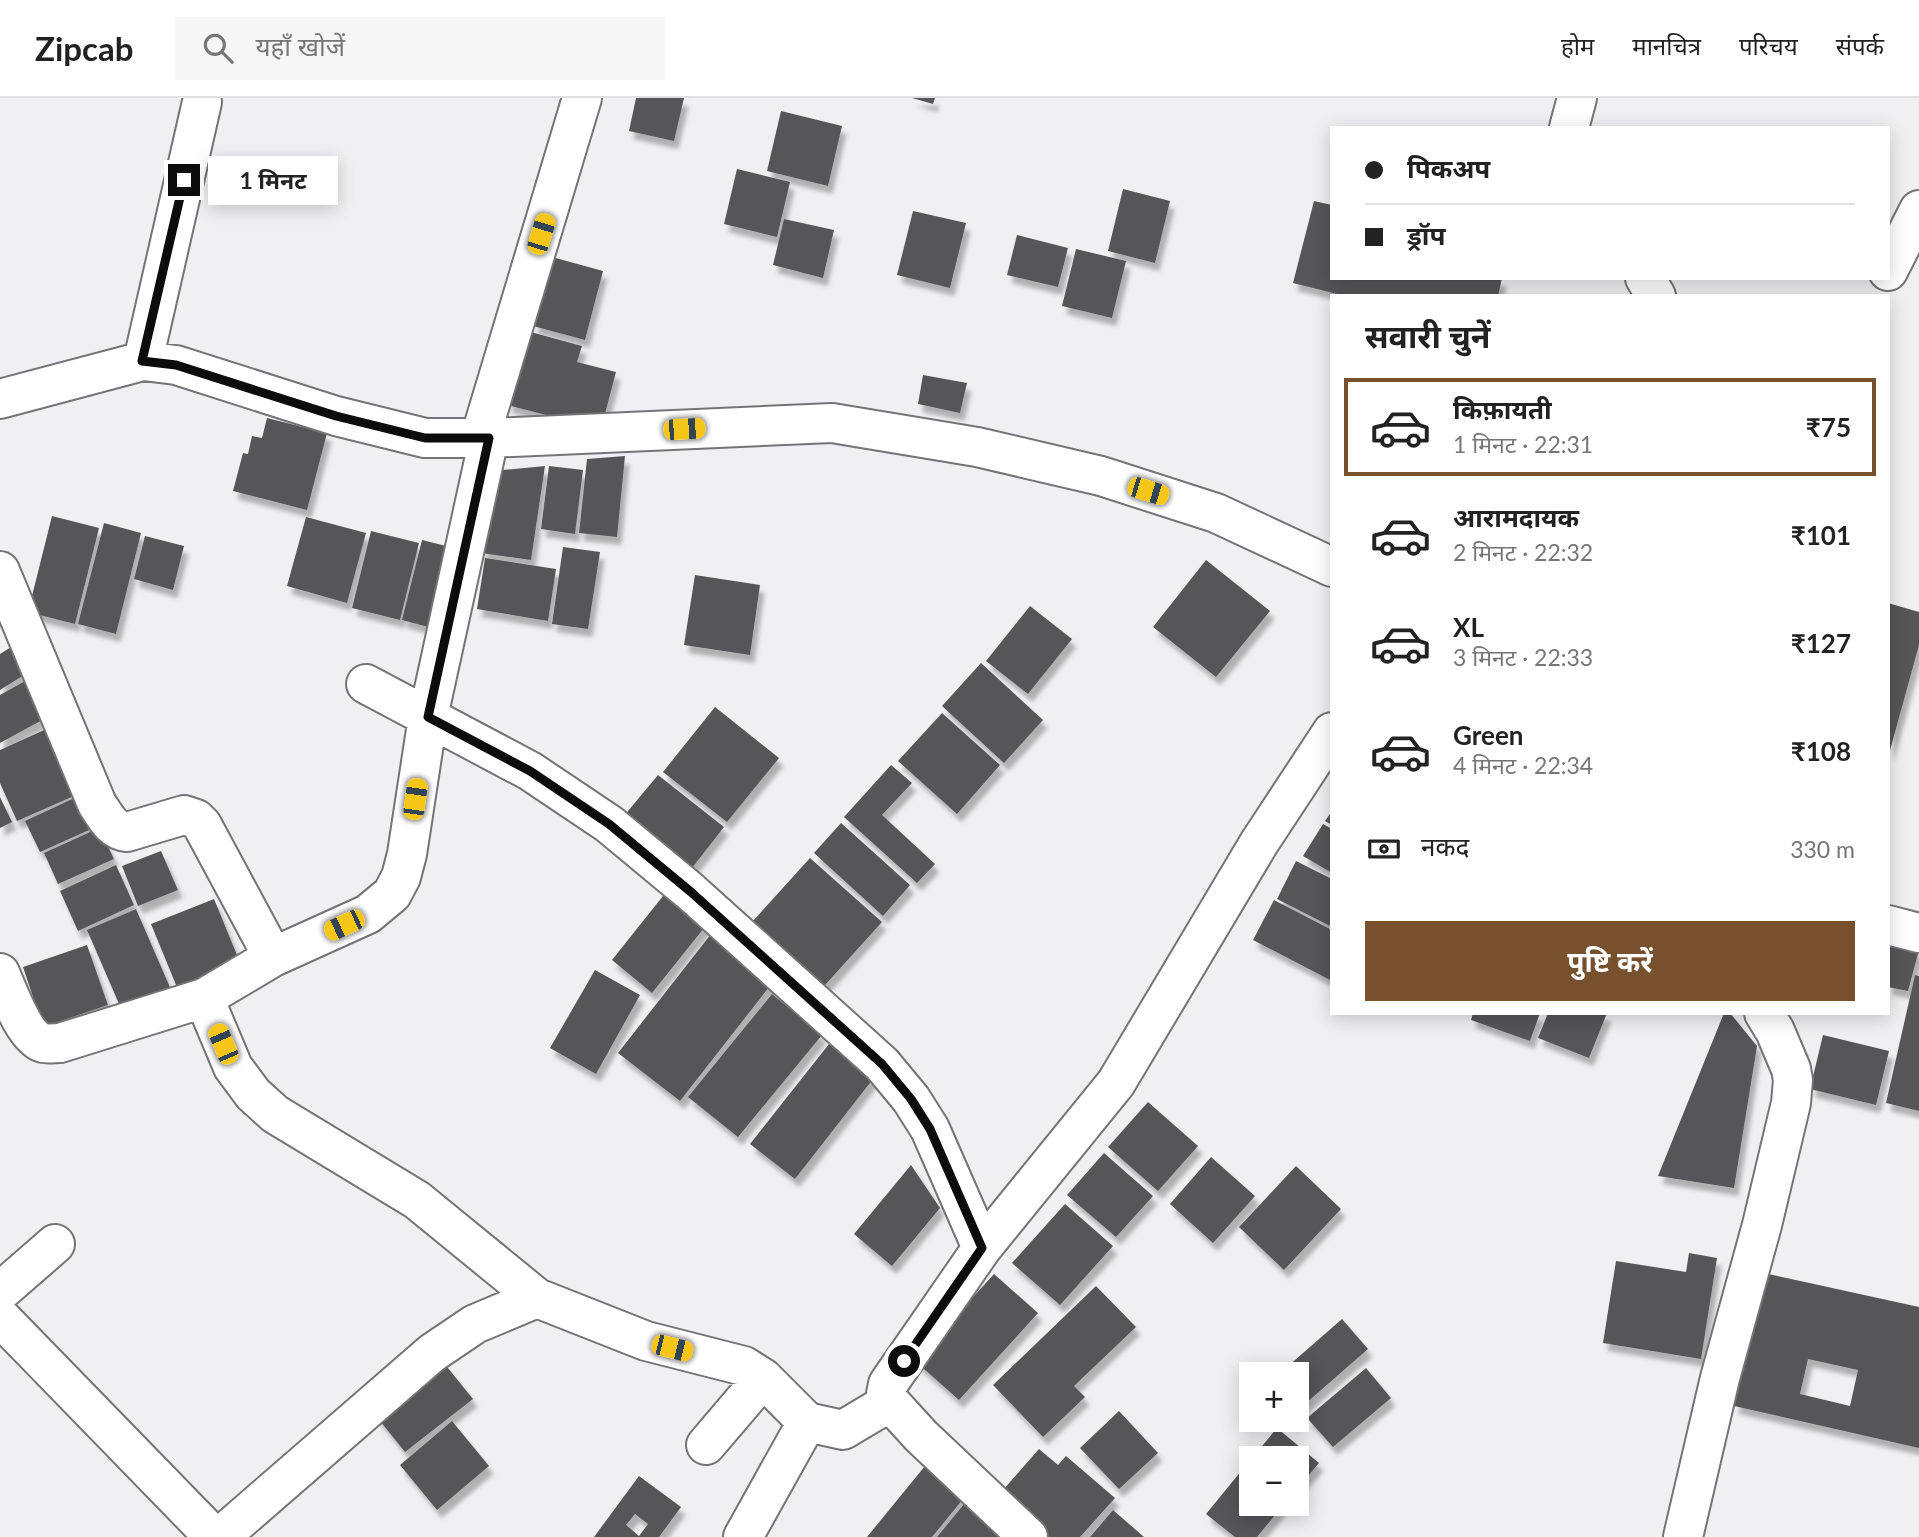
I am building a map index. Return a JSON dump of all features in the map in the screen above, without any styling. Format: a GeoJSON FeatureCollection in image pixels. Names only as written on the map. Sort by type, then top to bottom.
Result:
{"type":"FeatureCollection","features":[{"type":"Feature","properties":{"kind":"street"},"geometry":{"type":"LineString","coordinates":[[1570,126],[1577,98]]}},
{"type":"Feature","properties":{"kind":"street"},"geometry":{"type":"LineString","coordinates":[[0,973],[24,1025],[35,1038],[44,1043],[60,1043],[204,998],[273,957],[368,914],[392,894],[401,877],[407,854],[428,717],[484,438],[571,101]]}},
{"type":"Feature","properties":{"kind":"street"},"geometry":{"type":"LineString","coordinates":[[142,361],[202,102]]}},
{"type":"Feature","properties":{"kind":"street"},"geometry":{"type":"LineString","coordinates":[[1890,267],[1919,210]]}},
{"type":"Feature","properties":{"kind":"street"},"geometry":{"type":"LineString","coordinates":[[0,399],[142,361],[176,365],[336,416],[425,438],[484,438],[832,423],[977,447],[1101,476],[1216,513],[1330,566]]}},
{"type":"Feature","properties":{"kind":"street"},"geometry":{"type":"LineString","coordinates":[[0,571],[97,804],[111,825],[122,833],[184,815],[196,819],[202,825],[273,957]]}},
{"type":"Feature","properties":{"kind":"street"},"geometry":{"type":"LineString","coordinates":[[366,684],[530,771],[609,824],[691,892],[882,1064],[911,1099],[930,1129],[982,1248]]}},
{"type":"Feature","properties":{"kind":"street"},"geometry":{"type":"LineString","coordinates":[[1028,1537],[921,1436],[890,1402],[886,1394],[888,1384],[982,1248],[1116,1083],[1259,843],[1330,735]]}},
{"type":"Feature","properties":{"kind":"street"},"geometry":{"type":"LineString","coordinates":[[1890,926],[1919,933]]}},
{"type":"Feature","properties":{"kind":"street"},"geometry":{"type":"LineString","coordinates":[[204,998],[233,1067],[253,1094],[268,1108],[417,1200],[537,1298],[646,1341],[744,1366],[763,1378],[807,1422],[843,1430],[890,1402]]}},
{"type":"Feature","properties":{"kind":"street"},"geometry":{"type":"LineString","coordinates":[[1683,1537],[1720,1378],[1762,1225],[1791,1102],[1791,1069],[1765,1015]]}},
{"type":"Feature","properties":{"kind":"street"},"geometry":{"type":"LineString","coordinates":[[0,1292],[55,1244]]}},
{"type":"Feature","properties":{"kind":"street"},"geometry":{"type":"LineString","coordinates":[[0,1317],[217,1537],[432,1353],[475,1324],[537,1298]]}},
{"type":"Feature","properties":{"kind":"street"},"geometry":{"type":"LineString","coordinates":[[706,1445],[763,1378]]}},
{"type":"Feature","properties":{"kind":"street"},"geometry":{"type":"LineString","coordinates":[[743,1537],[807,1422]]}},
{"type":"Feature","properties":{"kind":"building"},"geometry":{"type":"Polygon","coordinates":[[[636,98],[684,98],[674,141],[629,131],[636,98]]]}},
{"type":"Feature","properties":{"kind":"building"},"geometry":{"type":"Polygon","coordinates":[[[912,98],[935,98],[933,104],[912,98]]]}},
{"type":"Feature","properties":{"kind":"building"},"geometry":{"type":"Polygon","coordinates":[[[781,111],[842,126],[828,186],[767,171],[781,111]]]}},
{"type":"Feature","properties":{"kind":"building"},"geometry":{"type":"Polygon","coordinates":[[[737,169],[790,182],[777,237],[724,224],[737,169]]]}},
{"type":"Feature","properties":{"kind":"building"},"geometry":{"type":"Polygon","coordinates":[[[1123,189],[1170,201],[1155,263],[1108,251],[1123,189]]]}},
{"type":"Feature","properties":{"kind":"building"},"geometry":{"type":"Polygon","coordinates":[[[1314,201],[1330,205],[1330,280],[1502,280],[1498,294],[1337,294],[1293,283],[1314,201]]]}},
{"type":"Feature","properties":{"kind":"building"},"geometry":{"type":"Polygon","coordinates":[[[913,211],[966,223],[950,288],[897,275],[913,211]]]}},
{"type":"Feature","properties":{"kind":"building"},"geometry":{"type":"Polygon","coordinates":[[[784,219],[834,230],[823,278],[773,265],[784,219]]]}},
{"type":"Feature","properties":{"kind":"building"},"geometry":{"type":"Polygon","coordinates":[[[1017,235],[1068,248],[1058,287],[1007,275],[1017,235]]]}},
{"type":"Feature","properties":{"kind":"building"},"geometry":{"type":"Polygon","coordinates":[[[1076,249],[1126,261],[1112,318],[1062,306],[1076,249]]]}},
{"type":"Feature","properties":{"kind":"building"},"geometry":{"type":"Polygon","coordinates":[[[552,257],[603,271],[585,340],[533,326],[552,257]]]}},
{"type":"Feature","properties":{"kind":"building"},"geometry":{"type":"Polygon","coordinates":[[[527,331],[582,346],[577,362],[616,372],[601,429],[507,405],[527,331]]]}},
{"type":"Feature","properties":{"kind":"building"},"geometry":{"type":"Polygon","coordinates":[[[923,375],[967,383],[960,413],[918,404],[923,375]]]}},
{"type":"Feature","properties":{"kind":"building"},"geometry":{"type":"Polygon","coordinates":[[[267,418],[327,433],[307,510],[233,491],[243,453],[248,454],[252,436],[262,438],[267,418]]]}},
{"type":"Feature","properties":{"kind":"building"},"geometry":{"type":"Polygon","coordinates":[[[625,456],[617,537],[579,533],[587,459],[625,456]]]}},
{"type":"Feature","properties":{"kind":"building"},"geometry":{"type":"Polygon","coordinates":[[[545,466],[531,560],[481,553],[493,471],[545,466]]]}},
{"type":"Feature","properties":{"kind":"building"},"geometry":{"type":"Polygon","coordinates":[[[549,466],[583,470],[575,534],[541,529],[549,466]]]}},
{"type":"Feature","properties":{"kind":"building"},"geometry":{"type":"Polygon","coordinates":[[[52,516],[99,528],[75,624],[28,612],[52,516]]]}},
{"type":"Feature","properties":{"kind":"building"},"geometry":{"type":"Polygon","coordinates":[[[306,517],[366,533],[347,603],[287,586],[306,517]]]}},
{"type":"Feature","properties":{"kind":"building"},"geometry":{"type":"Polygon","coordinates":[[[104,523],[141,533],[116,634],[78,624],[104,523]]]}},
{"type":"Feature","properties":{"kind":"building"},"geometry":{"type":"Polygon","coordinates":[[[371,531],[419,543],[400,620],[352,608],[371,531]]]}},
{"type":"Feature","properties":{"kind":"building"},"geometry":{"type":"Polygon","coordinates":[[[145,536],[184,546],[173,590],[134,579],[145,536]]]}},
{"type":"Feature","properties":{"kind":"building"},"geometry":{"type":"Polygon","coordinates":[[[422,540],[454,548],[436,629],[402,620],[422,540]]]}},
{"type":"Feature","properties":{"kind":"building"},"geometry":{"type":"Polygon","coordinates":[[[563,547],[600,552],[588,629],[552,624],[563,547]]]}},
{"type":"Feature","properties":{"kind":"building"},"geometry":{"type":"Polygon","coordinates":[[[485,558],[556,569],[548,621],[477,609],[485,558]]]}},
{"type":"Feature","properties":{"kind":"building"},"geometry":{"type":"Polygon","coordinates":[[[1206,560],[1270,611],[1216,677],[1153,627],[1206,560]]]}},
{"type":"Feature","properties":{"kind":"building"},"geometry":{"type":"Polygon","coordinates":[[[695,575],[760,585],[750,655],[684,645],[695,575]]]}},
{"type":"Feature","properties":{"kind":"building"},"geometry":{"type":"Polygon","coordinates":[[[1890,604],[1919,612],[1919,645],[1890,750],[1890,604]]]}},
{"type":"Feature","properties":{"kind":"building"},"geometry":{"type":"Polygon","coordinates":[[[1030,606],[1072,639],[1028,694],[986,661],[1030,606]]]}},
{"type":"Feature","properties":{"kind":"building"},"geometry":{"type":"Polygon","coordinates":[[[24,639],[32,670],[0,690],[0,654],[24,639]]]}},
{"type":"Feature","properties":{"kind":"building"},"geometry":{"type":"Polygon","coordinates":[[[981,663],[1043,720],[1004,763],[942,706],[981,663]]]}},
{"type":"Feature","properties":{"kind":"building"},"geometry":{"type":"Polygon","coordinates":[[[34,676],[55,713],[0,743],[0,695],[34,676]]]}},
{"type":"Feature","properties":{"kind":"building"},"geometry":{"type":"Polygon","coordinates":[[[715,707],[779,758],[727,822],[663,772],[715,707]]]}},
{"type":"Feature","properties":{"kind":"building"},"geometry":{"type":"Polygon","coordinates":[[[942,713],[1000,765],[957,814],[898,761],[942,713]]]}},
{"type":"Feature","properties":{"kind":"building"},"geometry":{"type":"Polygon","coordinates":[[[53,726],[83,792],[17,821],[0,783],[0,750],[53,726]]]}},
{"type":"Feature","properties":{"kind":"building"},"geometry":{"type":"Polygon","coordinates":[[[891,765],[912,783],[882,815],[935,864],[917,883],[844,817],[891,765]]]}},
{"type":"Feature","properties":{"kind":"building"},"geometry":{"type":"Polygon","coordinates":[[[658,775],[724,827],[685,877],[618,823],[658,775]]]}},
{"type":"Feature","properties":{"kind":"building"},"geometry":{"type":"Polygon","coordinates":[[[83,794],[98,826],[40,852],[25,821],[83,794]]]}},
{"type":"Feature","properties":{"kind":"building"},"geometry":{"type":"Polygon","coordinates":[[[0,797],[12,822],[0,828],[0,797]]]}},
{"type":"Feature","properties":{"kind":"building"},"geometry":{"type":"Polygon","coordinates":[[[841,823],[910,885],[883,916],[814,853],[841,823]]]}},
{"type":"Feature","properties":{"kind":"building"},"geometry":{"type":"Polygon","coordinates":[[[1323,824],[1330,828],[1330,872],[1303,856],[1323,824]]]}},
{"type":"Feature","properties":{"kind":"building"},"geometry":{"type":"Polygon","coordinates":[[[99,828],[114,859],[58,884],[44,853],[99,828]]]}},
{"type":"Feature","properties":{"kind":"building"},"geometry":{"type":"Polygon","coordinates":[[[161,851],[178,890],[138,906],[122,866],[161,851]]]}},
{"type":"Feature","properties":{"kind":"building"},"geometry":{"type":"Polygon","coordinates":[[[810,858],[882,922],[816,995],[744,931],[810,858]]]}},
{"type":"Feature","properties":{"kind":"building"},"geometry":{"type":"Polygon","coordinates":[[[1296,861],[1330,878],[1330,926],[1277,899],[1296,861]]]}},
{"type":"Feature","properties":{"kind":"building"},"geometry":{"type":"Polygon","coordinates":[[[116,865],[134,905],[78,931],[60,891],[116,865]]]}},
{"type":"Feature","properties":{"kind":"building"},"geometry":{"type":"Polygon","coordinates":[[[667,891],[708,923],[652,993],[612,960],[667,891]]]}},
{"type":"Feature","properties":{"kind":"building"},"geometry":{"type":"Polygon","coordinates":[[[214,899],[244,972],[181,997],[151,924],[214,899]]]}},
{"type":"Feature","properties":{"kind":"building"},"geometry":{"type":"Polygon","coordinates":[[[1274,900],[1330,929],[1330,980],[1253,940],[1274,900]]]}},
{"type":"Feature","properties":{"kind":"building"},"geometry":{"type":"Polygon","coordinates":[[[136,909],[172,992],[123,1013],[87,930],[136,909]]]}},
{"type":"Feature","properties":{"kind":"building"},"geometry":{"type":"Polygon","coordinates":[[[711,934],[773,982],[680,1101],[618,1053],[711,934]]]}},
{"type":"Feature","properties":{"kind":"building"},"geometry":{"type":"Polygon","coordinates":[[[1890,940],[1919,950],[1908,991],[1890,987],[1890,940]]]}},
{"type":"Feature","properties":{"kind":"building"},"geometry":{"type":"Polygon","coordinates":[[[87,945],[108,1005],[43,1027],[23,967],[87,945]]]}},
{"type":"Feature","properties":{"kind":"building"},"geometry":{"type":"Polygon","coordinates":[[[595,970],[640,995],[596,1074],[550,1048],[595,970]]]}},
{"type":"Feature","properties":{"kind":"building"},"geometry":{"type":"Polygon","coordinates":[[[1915,975],[1919,976],[1919,1111],[1886,1103],[1915,975]]]}},
{"type":"Feature","properties":{"kind":"building"},"geometry":{"type":"Polygon","coordinates":[[[772,994],[822,1035],[738,1137],[688,1097],[772,994]]]}},
{"type":"Feature","properties":{"kind":"building"},"geometry":{"type":"Polygon","coordinates":[[[1472,1015],[1539,1015],[1530,1041],[1471,1020],[1472,1015]]]}},
{"type":"Feature","properties":{"kind":"building"},"geometry":{"type":"Polygon","coordinates":[[[1547,1015],[1606,1015],[1589,1058],[1538,1038],[1547,1015]]]}},
{"type":"Feature","properties":{"kind":"building"},"geometry":{"type":"Polygon","coordinates":[[[1723,1015],[1732,1015],[1757,1046],[1734,1188],[1658,1176],[1723,1015]]]}},
{"type":"Feature","properties":{"kind":"building"},"geometry":{"type":"Polygon","coordinates":[[[1823,1035],[1889,1051],[1876,1105],[1810,1089],[1823,1035]]]}},
{"type":"Feature","properties":{"kind":"building"},"geometry":{"type":"Polygon","coordinates":[[[829,1044],[873,1079],[795,1179],[750,1144],[829,1044]]]}},
{"type":"Feature","properties":{"kind":"building"},"geometry":{"type":"Polygon","coordinates":[[[1148,1102],[1198,1146],[1158,1191],[1108,1147],[1148,1102]]]}},
{"type":"Feature","properties":{"kind":"building"},"geometry":{"type":"Polygon","coordinates":[[[1104,1153],[1153,1196],[1116,1237],[1067,1195],[1104,1153]]]}},
{"type":"Feature","properties":{"kind":"building"},"geometry":{"type":"Polygon","coordinates":[[[1211,1157],[1255,1196],[1213,1243],[1170,1204],[1211,1157]]]}},
{"type":"Feature","properties":{"kind":"building"},"geometry":{"type":"Polygon","coordinates":[[[911,1165],[940,1208],[892,1266],[854,1234],[911,1165]]]}},
{"type":"Feature","properties":{"kind":"building"},"geometry":{"type":"Polygon","coordinates":[[[1296,1166],[1341,1209],[1284,1270],[1239,1227],[1296,1166]]]}},
{"type":"Feature","properties":{"kind":"building"},"geometry":{"type":"Polygon","coordinates":[[[1065,1204],[1113,1246],[1060,1305],[1012,1263],[1065,1204]]]}},
{"type":"Feature","properties":{"kind":"building"},"geometry":{"type":"Polygon","coordinates":[[[1689,1253],[1717,1258],[1701,1359],[1603,1343],[1616,1261],[1686,1272],[1689,1253]]]}},
{"type":"Feature","properties":{"kind":"building"},"geometry":{"type":"Polygon","coordinates":[[[1764,1273],[1919,1307],[1919,1448],[1734,1406],[1764,1273]],[[1808,1359],[1800,1394],[1850,1406],[1858,1370],[1808,1359]]]}},
{"type":"Feature","properties":{"kind":"building"},"geometry":{"type":"Polygon","coordinates":[[[994,1274],[1038,1313],[959,1400],[915,1361],[994,1274]]]}},
{"type":"Feature","properties":{"kind":"building"},"geometry":{"type":"Polygon","coordinates":[[[1096,1286],[1136,1327],[1074,1386],[1085,1397],[1043,1437],[993,1385],[1096,1286]]]}},
{"type":"Feature","properties":{"kind":"building"},"geometry":{"type":"Polygon","coordinates":[[[1342,1319],[1368,1349],[1309,1401],[1309,1362],[1293,1362],[1342,1319]]]}},
{"type":"Feature","properties":{"kind":"building"},"geometry":{"type":"Polygon","coordinates":[[[439,1357],[473,1399],[405,1452],[372,1411],[439,1357]]]}},
{"type":"Feature","properties":{"kind":"building"},"geometry":{"type":"Polygon","coordinates":[[[1366,1368],[1391,1398],[1333,1447],[1309,1420],[1309,1416],[1366,1368]]]}},
{"type":"Feature","properties":{"kind":"building"},"geometry":{"type":"Polygon","coordinates":[[[1119,1411],[1158,1453],[1119,1489],[1080,1448],[1119,1411]]]}},
{"type":"Feature","properties":{"kind":"building"},"geometry":{"type":"Polygon","coordinates":[[[452,1421],[489,1466],[437,1510],[400,1465],[452,1421]]]}},
{"type":"Feature","properties":{"kind":"building"},"geometry":{"type":"Polygon","coordinates":[[[1274,1432],[1282,1432],[1299,1446],[1262,1446],[1274,1432]]]}},
{"type":"Feature","properties":{"kind":"building"},"geometry":{"type":"Polygon","coordinates":[[[1039,1449],[1058,1465],[1066,1456],[1115,1498],[1080,1537],[1040,1537],[996,1498],[1039,1449]]]}},
{"type":"Feature","properties":{"kind":"building"},"geometry":{"type":"Polygon","coordinates":[[[1309,1455],[1319,1463],[1309,1475],[1309,1455]]]}},
{"type":"Feature","properties":{"kind":"building"},"geometry":{"type":"Polygon","coordinates":[[[925,1466],[964,1498],[932,1537],[867,1537],[925,1466]]]}},
{"type":"Feature","properties":{"kind":"building"},"geometry":{"type":"Polygon","coordinates":[[[1239,1474],[1239,1516],[1274,1516],[1257,1537],[1235,1537],[1206,1514],[1239,1474]]]}},
{"type":"Feature","properties":{"kind":"building"},"geometry":{"type":"Polygon","coordinates":[[[639,1476],[681,1507],[659,1537],[594,1537],[639,1476]],[[635,1514],[626,1525],[639,1536],[648,1524],[635,1514]]]}},
{"type":"Feature","properties":{"kind":"building"},"geometry":{"type":"Polygon","coordinates":[[[969,1498],[1006,1529],[999,1537],[937,1537],[969,1498]]]}},
{"type":"Feature","properties":{"kind":"building"},"geometry":{"type":"Polygon","coordinates":[[[1113,1510],[1144,1537],[1090,1537],[1113,1510]]]}},
{"type":"Feature","properties":{"kind":"route"},"geometry":{"type":"LineString","coordinates":[[184,180],[142,361],[176,365],[336,416],[425,438],[489,438],[428,717],[530,771],[609,824],[691,892],[882,1064],[911,1099],[930,1129],[982,1248],[904,1361]]}}]}
